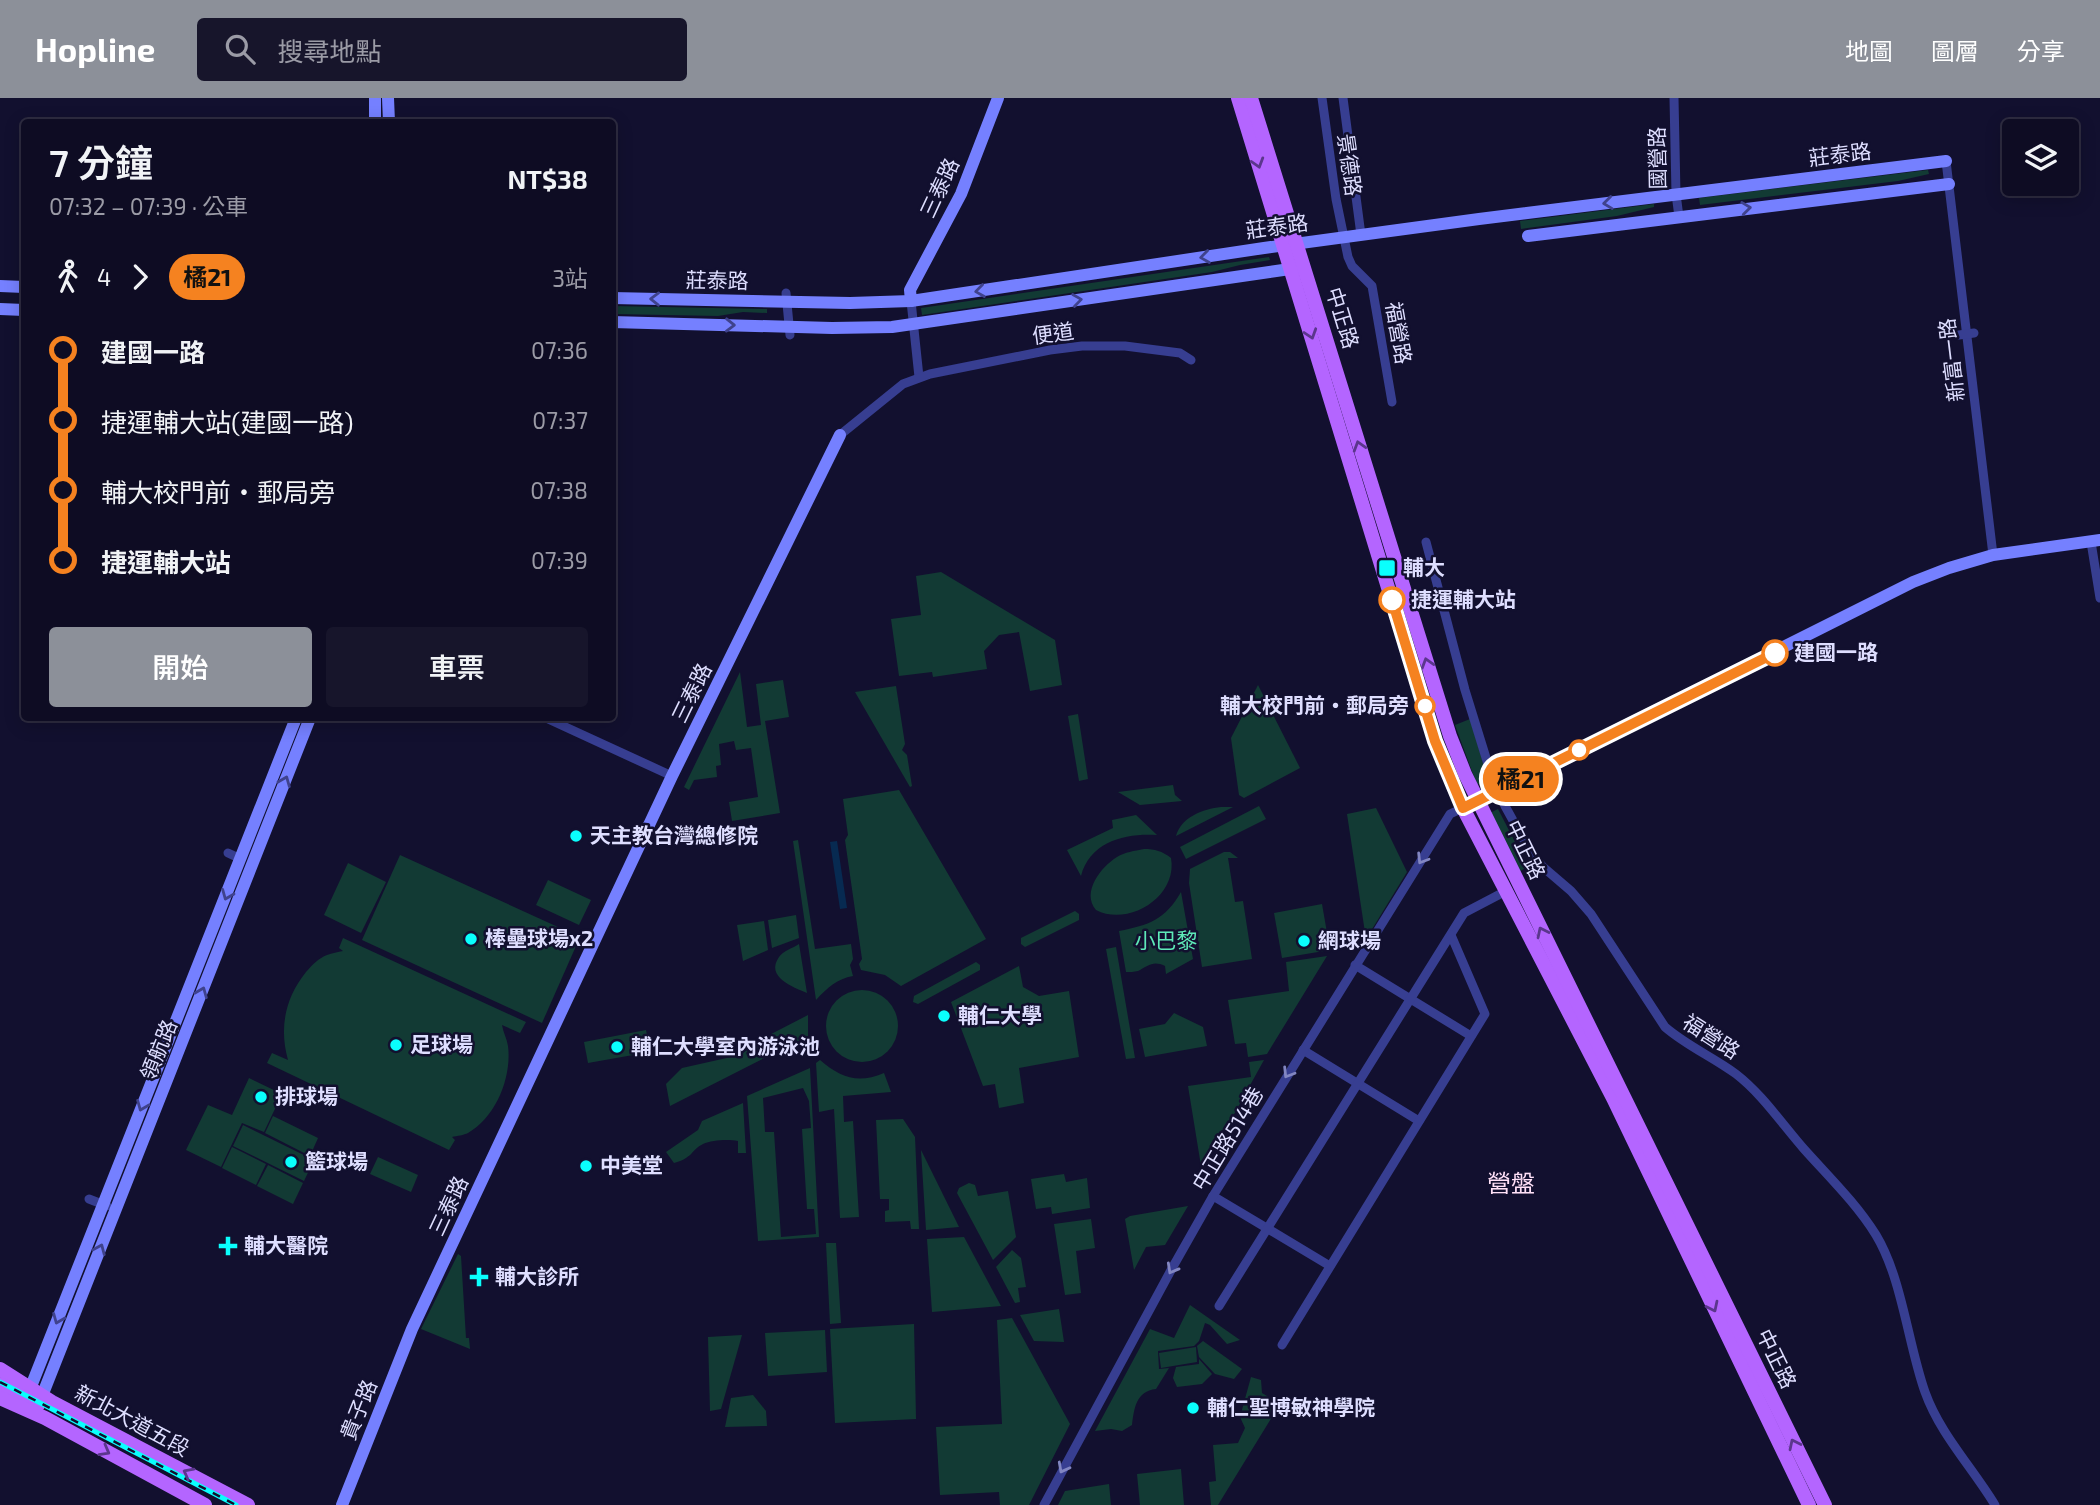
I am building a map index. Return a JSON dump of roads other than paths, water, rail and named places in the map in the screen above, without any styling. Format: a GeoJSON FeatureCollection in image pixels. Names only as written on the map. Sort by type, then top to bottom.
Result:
{"type":"FeatureCollection","features":[{"type":"Feature","properties":{"kind":"main road","name":"中正路"},"geometry":{"type":"LineString","coordinates":[[1238,98],[1298,268],[1465,774],[1825,1505]]}},
{"type":"Feature","properties":{"kind":"main road","name":"中正路"},"geometry":{"type":"LineString","coordinates":[[1251,98],[1290,245]]}},
{"type":"Feature","properties":{"kind":"main road","name":"中正路"},"geometry":{"type":"LineString","coordinates":[[1298,268],[1435,741],[1463,808],[1613,1098],[1809,1505]]}},
{"type":"Feature","properties":{"kind":"main road"},"geometry":{"type":"LineString","coordinates":[[1430,724],[1445,719]]}},
{"type":"Feature","properties":{"kind":"main road","name":"新北大道五段"},"geometry":{"type":"LineString","coordinates":[[0,1369],[41,1402],[205,1505]]}},
{"type":"Feature","properties":{"kind":"main road","name":"新北大道五段"},"geometry":{"type":"LineString","coordinates":[[0,1384],[248,1505]]}},
{"type":"Feature","properties":{"kind":"main road","name":"新北大道五段"},"geometry":{"type":"LineString","coordinates":[[0,1398],[41,1402]]}},
{"type":"Feature","properties":{"kind":"street"},"geometry":{"type":"LineString","coordinates":[[375,98],[375,119]]}},
{"type":"Feature","properties":{"kind":"street"},"geometry":{"type":"LineString","coordinates":[[388,98],[389,119]]}},
{"type":"Feature","properties":{"kind":"street","name":"三泰路"},"geometry":{"type":"LineString","coordinates":[[412,1329],[672,776],[840,435],[903,384],[919,377],[910,290],[961,194],[998,98]]}},
{"type":"Feature","properties":{"kind":"street","name":"景德路"},"geometry":{"type":"LineString","coordinates":[[1322,98],[1332,176],[1345,237]]}},
{"type":"Feature","properties":{"kind":"street"},"geometry":{"type":"LineString","coordinates":[[1343,98],[1361,235]]}},
{"type":"Feature","properties":{"kind":"street","name":"國營路"},"geometry":{"type":"LineString","coordinates":[[1674,98],[1678,216]]}},
{"type":"Feature","properties":{"kind":"street","name":"莊泰路"},"geometry":{"type":"LineString","coordinates":[[616,298],[787,297],[863,303],[911,301],[1345,237],[1946,161]]}},
{"type":"Feature","properties":{"kind":"street","name":"新富一路"},"geometry":{"type":"LineString","coordinates":[[1946,161],[1993,555]]}},
{"type":"Feature","properties":{"kind":"street","name":"莊泰路"},"geometry":{"type":"LineString","coordinates":[[1528,236],[1949,184]]}},
{"type":"Feature","properties":{"kind":"street","name":"福營路"},"geometry":{"type":"LineString","coordinates":[[1345,237],[1352,266],[1372,286],[1392,402]]}},
{"type":"Feature","properties":{"kind":"street","name":"莊泰路"},"geometry":{"type":"LineString","coordinates":[[616,322],[790,331],[913,325],[1298,268]]}},
{"type":"Feature","properties":{"kind":"street"},"geometry":{"type":"LineString","coordinates":[[0,286],[21,287]]}},
{"type":"Feature","properties":{"kind":"street"},"geometry":{"type":"LineString","coordinates":[[787,297],[790,331]]}},
{"type":"Feature","properties":{"kind":"street"},"geometry":{"type":"LineString","coordinates":[[0,309],[21,310]]}},
{"type":"Feature","properties":{"kind":"street","name":"便道"},"geometry":{"type":"LineString","coordinates":[[919,377],[1082,346],[1125,346],[1180,353],[1191,360]]}},
{"type":"Feature","properties":{"kind":"street"},"geometry":{"type":"LineString","coordinates":[[1463,808],[1913,582],[1949,568],[1993,555],[2095,541],[2100,598]]}},
{"type":"Feature","properties":{"kind":"street","name":"福營路"},"geometry":{"type":"LineString","coordinates":[[1426,542],[1465,690],[1498,791],[1531,853],[1571,891],[1591,915],[1665,1027],[1681,1041],[1735,1074],[1855,1205],[1875,1234],[1885,1255],[1925,1392],[1941,1428],[1995,1505]]}},
{"type":"Feature","properties":{"kind":"street","name":"領航路"},"geometry":{"type":"LineString","coordinates":[[41,1402],[103,1204],[295,721]]}},
{"type":"Feature","properties":{"kind":"street","name":"領航路"},"geometry":{"type":"LineString","coordinates":[[41,1402],[309,721]]}},
{"type":"Feature","properties":{"kind":"street"},"geometry":{"type":"LineString","coordinates":[[553,721],[672,776]]}},
{"type":"Feature","properties":{"kind":"street","name":"中正路514巷"},"geometry":{"type":"LineString","coordinates":[[1044,1505],[1213,1196],[1450,814],[1463,808]]}},
{"type":"Feature","properties":{"kind":"street"},"geometry":{"type":"LineString","coordinates":[[228,853],[241,859]]}},
{"type":"Feature","properties":{"kind":"street"},"geometry":{"type":"LineString","coordinates":[[1219,1306],[1464,913],[1506,891]]}},
{"type":"Feature","properties":{"kind":"street"},"geometry":{"type":"LineString","coordinates":[[1282,1345],[1485,1014],[1451,935]]}},
{"type":"Feature","properties":{"kind":"street"},"geometry":{"type":"LineString","coordinates":[[1356,965],[1471,1037]]}},
{"type":"Feature","properties":{"kind":"street"},"geometry":{"type":"LineString","coordinates":[[1303,1050],[1419,1121]]}},
{"type":"Feature","properties":{"kind":"street"},"geometry":{"type":"LineString","coordinates":[[1213,1196],[1330,1266]]}},
{"type":"Feature","properties":{"kind":"street"},"geometry":{"type":"LineString","coordinates":[[89,1199],[116,1210]]}},
{"type":"Feature","properties":{"kind":"street","name":"貴子路"},"geometry":{"type":"LineString","coordinates":[[342,1505],[412,1329]]}},
{"type":"Feature","properties":{"kind":"water"},"geometry":{"type":"Polygon","coordinates":[[[837,841],[847,908],[840,909],[830,842],[837,841]]]}},
{"type":"Feature","properties":{"kind":"railway"},"geometry":{"type":"LineString","coordinates":[[0,1382],[236,1505]]}},
{"type":"Feature","properties":{"kind":"place","name":"輔大"},"geometry":{"type":"Point","coordinates":[1387,568]}},
{"type":"Feature","properties":{"kind":"place","name":"捷運輔大站"},"geometry":{"type":"Point","coordinates":[1392,600]}},
{"type":"Feature","properties":{"kind":"place","name":"建國一路"},"geometry":{"type":"Point","coordinates":[1775,653]}},
{"type":"Feature","properties":{"kind":"place","name":"輔大校門前・郵局旁"},"geometry":{"type":"Point","coordinates":[1425,706]}},
{"type":"Feature","properties":{"kind":"place","name":"天主教台灣總修院"},"geometry":{"type":"Point","coordinates":[576,836]}},
{"type":"Feature","properties":{"kind":"place","name":"棒壘球場x2"},"geometry":{"type":"Point","coordinates":[471,939]}},
{"type":"Feature","properties":{"kind":"place","name":"網球場"},"geometry":{"type":"Point","coordinates":[1304,941]}},
{"type":"Feature","properties":{"kind":"place","name":"輔仁大學"},"geometry":{"type":"Point","coordinates":[944,1016]}},
{"type":"Feature","properties":{"kind":"place","name":"足球場"},"geometry":{"type":"Point","coordinates":[396,1045]}},
{"type":"Feature","properties":{"kind":"place","name":"輔仁大學室內游泳池"},"geometry":{"type":"Point","coordinates":[617,1047]}},
{"type":"Feature","properties":{"kind":"place","name":"排球場"},"geometry":{"type":"Point","coordinates":[261,1097]}},
{"type":"Feature","properties":{"kind":"place","name":"籃球場"},"geometry":{"type":"Point","coordinates":[291,1162]}},
{"type":"Feature","properties":{"kind":"place","name":"中美堂"},"geometry":{"type":"Point","coordinates":[586,1166]}},
{"type":"Feature","properties":{"kind":"place","name":"輔大醫院"},"geometry":{"type":"Point","coordinates":[228,1246]}},
{"type":"Feature","properties":{"kind":"place","name":"輔大診所"},"geometry":{"type":"Point","coordinates":[479,1277]}},
{"type":"Feature","properties":{"kind":"place","name":"輔仁聖博敏神學院"},"geometry":{"type":"Point","coordinates":[1193,1408]}},
{"type":"Feature","properties":{"kind":"district","name":"營盤"},"geometry":{"type":"Point","coordinates":[1511,1184]}},
{"type":"Feature","properties":{"kind":"park label","name":"小巴黎"},"geometry":{"type":"Point","coordinates":[1166,941]}}]}
